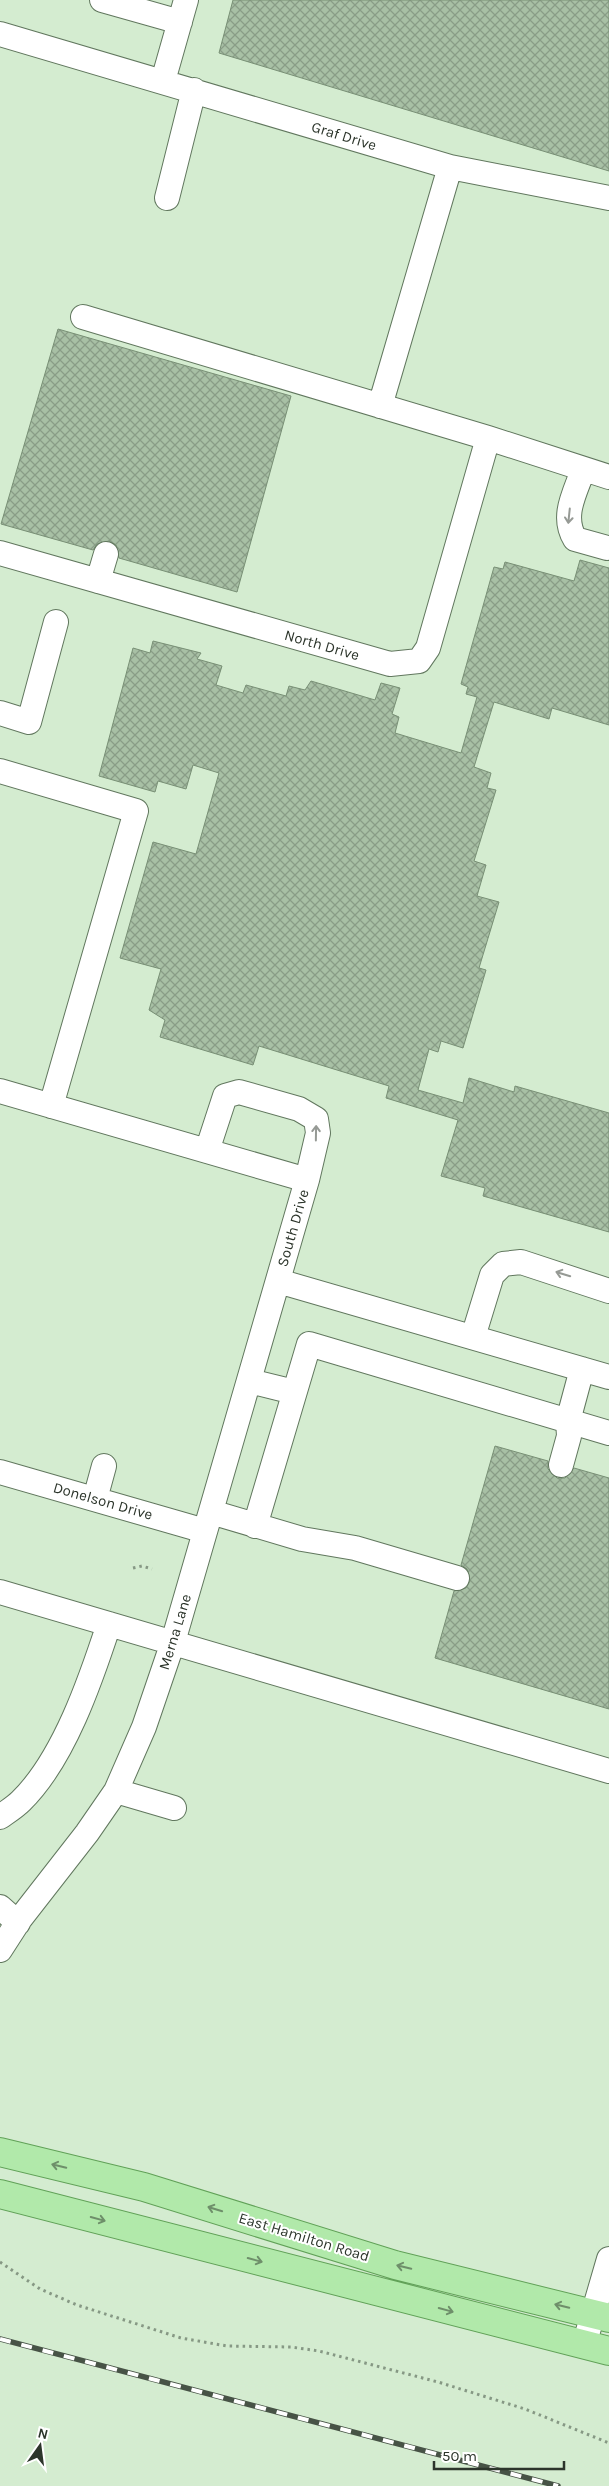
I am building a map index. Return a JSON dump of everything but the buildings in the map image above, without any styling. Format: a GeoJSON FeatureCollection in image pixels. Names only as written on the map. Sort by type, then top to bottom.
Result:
{"type":"FeatureCollection","features":[{"type":"Feature","properties":{"kind":"main road","name":"East Hamilton Road"},"geometry":{"type":"LineString","coordinates":[[0,2152],[144,2187],[395,2265],[602,2316]]}},
{"type":"Feature","properties":{"kind":"main road"},"geometry":{"type":"LineString","coordinates":[[0,2194],[596,2348]]}},
{"type":"Feature","properties":{"kind":"street"},"geometry":{"type":"LineString","coordinates":[[102,0],[183,11],[163,81]]}},
{"type":"Feature","properties":{"kind":"street","name":"Graf Drive"},"geometry":{"type":"LineString","coordinates":[[0,34],[450,167],[609,198]]}},
{"type":"Feature","properties":{"kind":"street"},"geometry":{"type":"LineString","coordinates":[[167,198],[194,90]]}},
{"type":"Feature","properties":{"kind":"street"},"geometry":{"type":"LineString","coordinates":[[380,406],[450,167]]}},
{"type":"Feature","properties":{"kind":"street"},"geometry":{"type":"LineString","coordinates":[[83,317],[266,380],[380,406],[609,477]]}},
{"type":"Feature","properties":{"kind":"street","name":"North Drive"},"geometry":{"type":"LineString","coordinates":[[0,553],[390,664],[419,661],[428,648],[488,438]]}},
{"type":"Feature","properties":{"kind":"street"},"geometry":{"type":"LineString","coordinates":[[583,470],[571,504],[568,527],[575,539],[607,548]]}},
{"type":"Feature","properties":{"kind":"street"},"geometry":{"type":"LineString","coordinates":[[98,581],[106,554]]}},
{"type":"Feature","properties":{"kind":"street"},"geometry":{"type":"LineString","coordinates":[[0,713],[29,722],[56,622]]}},
{"type":"Feature","properties":{"kind":"street"},"geometry":{"type":"LineString","coordinates":[[0,771],[136,811],[51,1106]]}},
{"type":"Feature","properties":{"kind":"street","name":"South Drive"},"geometry":{"type":"LineString","coordinates":[[0,1091],[307,1180],[278,1281],[609,1377]]}},
{"type":"Feature","properties":{"kind":"street"},"geometry":{"type":"LineString","coordinates":[[207,1151],[225,1096],[239,1092],[299,1109],[316,1119],[318,1133],[307,1180]]}},
{"type":"Feature","properties":{"kind":"street"},"geometry":{"type":"LineString","coordinates":[[473,1337],[492,1275],[503,1264],[521,1262],[609,1291]]}},
{"type":"Feature","properties":{"kind":"street","name":"Merna Lane"},"geometry":{"type":"LineString","coordinates":[[0,1950],[18,1922],[87,1833],[116,1791],[144,1727],[173,1642],[278,1281]]}},
{"type":"Feature","properties":{"kind":"street"},"geometry":{"type":"LineString","coordinates":[[254,1526],[309,1344],[609,1433]]}},
{"type":"Feature","properties":{"kind":"street"},"geometry":{"type":"LineString","coordinates":[[554,1463],[569,1436],[568,1421],[582,1369]]}},
{"type":"Feature","properties":{"kind":"street"},"geometry":{"type":"LineString","coordinates":[[249,1381],[294,1392]]}},
{"type":"Feature","properties":{"kind":"street"},"geometry":{"type":"LineString","coordinates":[[94,1499],[104,1466]]}},
{"type":"Feature","properties":{"kind":"street","name":"Donelson Drive"},"geometry":{"type":"LineString","coordinates":[[0,1472],[94,1499],[208,1522],[254,1526],[302,1539],[355,1548],[457,1578]]}},
{"type":"Feature","properties":{"kind":"street"},"geometry":{"type":"LineString","coordinates":[[0,1592],[609,1771]]}},
{"type":"Feature","properties":{"kind":"street"},"geometry":{"type":"LineString","coordinates":[[0,1817],[22,1800],[54,1758],[92,1676],[109,1624]]}},
{"type":"Feature","properties":{"kind":"street"},"geometry":{"type":"LineString","coordinates":[[116,1791],[174,1808]]}},
{"type":"Feature","properties":{"kind":"street"},"geometry":{"type":"LineString","coordinates":[[0,1907],[18,1922]]}},
{"type":"Feature","properties":{"kind":"street"},"geometry":{"type":"LineString","coordinates":[[596,2348],[609,2259]]}},
{"type":"Feature","properties":{"kind":"path"},"geometry":{"type":"LineString","coordinates":[[134,1568],[142,1566],[152,1569]]}},
{"type":"Feature","properties":{"kind":"path"},"geometry":{"type":"LineString","coordinates":[[0,2262],[40,2289],[77,2305],[181,2338],[227,2346],[292,2347],[328,2353],[438,2382],[525,2409],[609,2444]]}},
{"type":"Feature","properties":{"kind":"railway"},"geometry":{"type":"LineString","coordinates":[[0,2339],[558,2486]]}}]}
